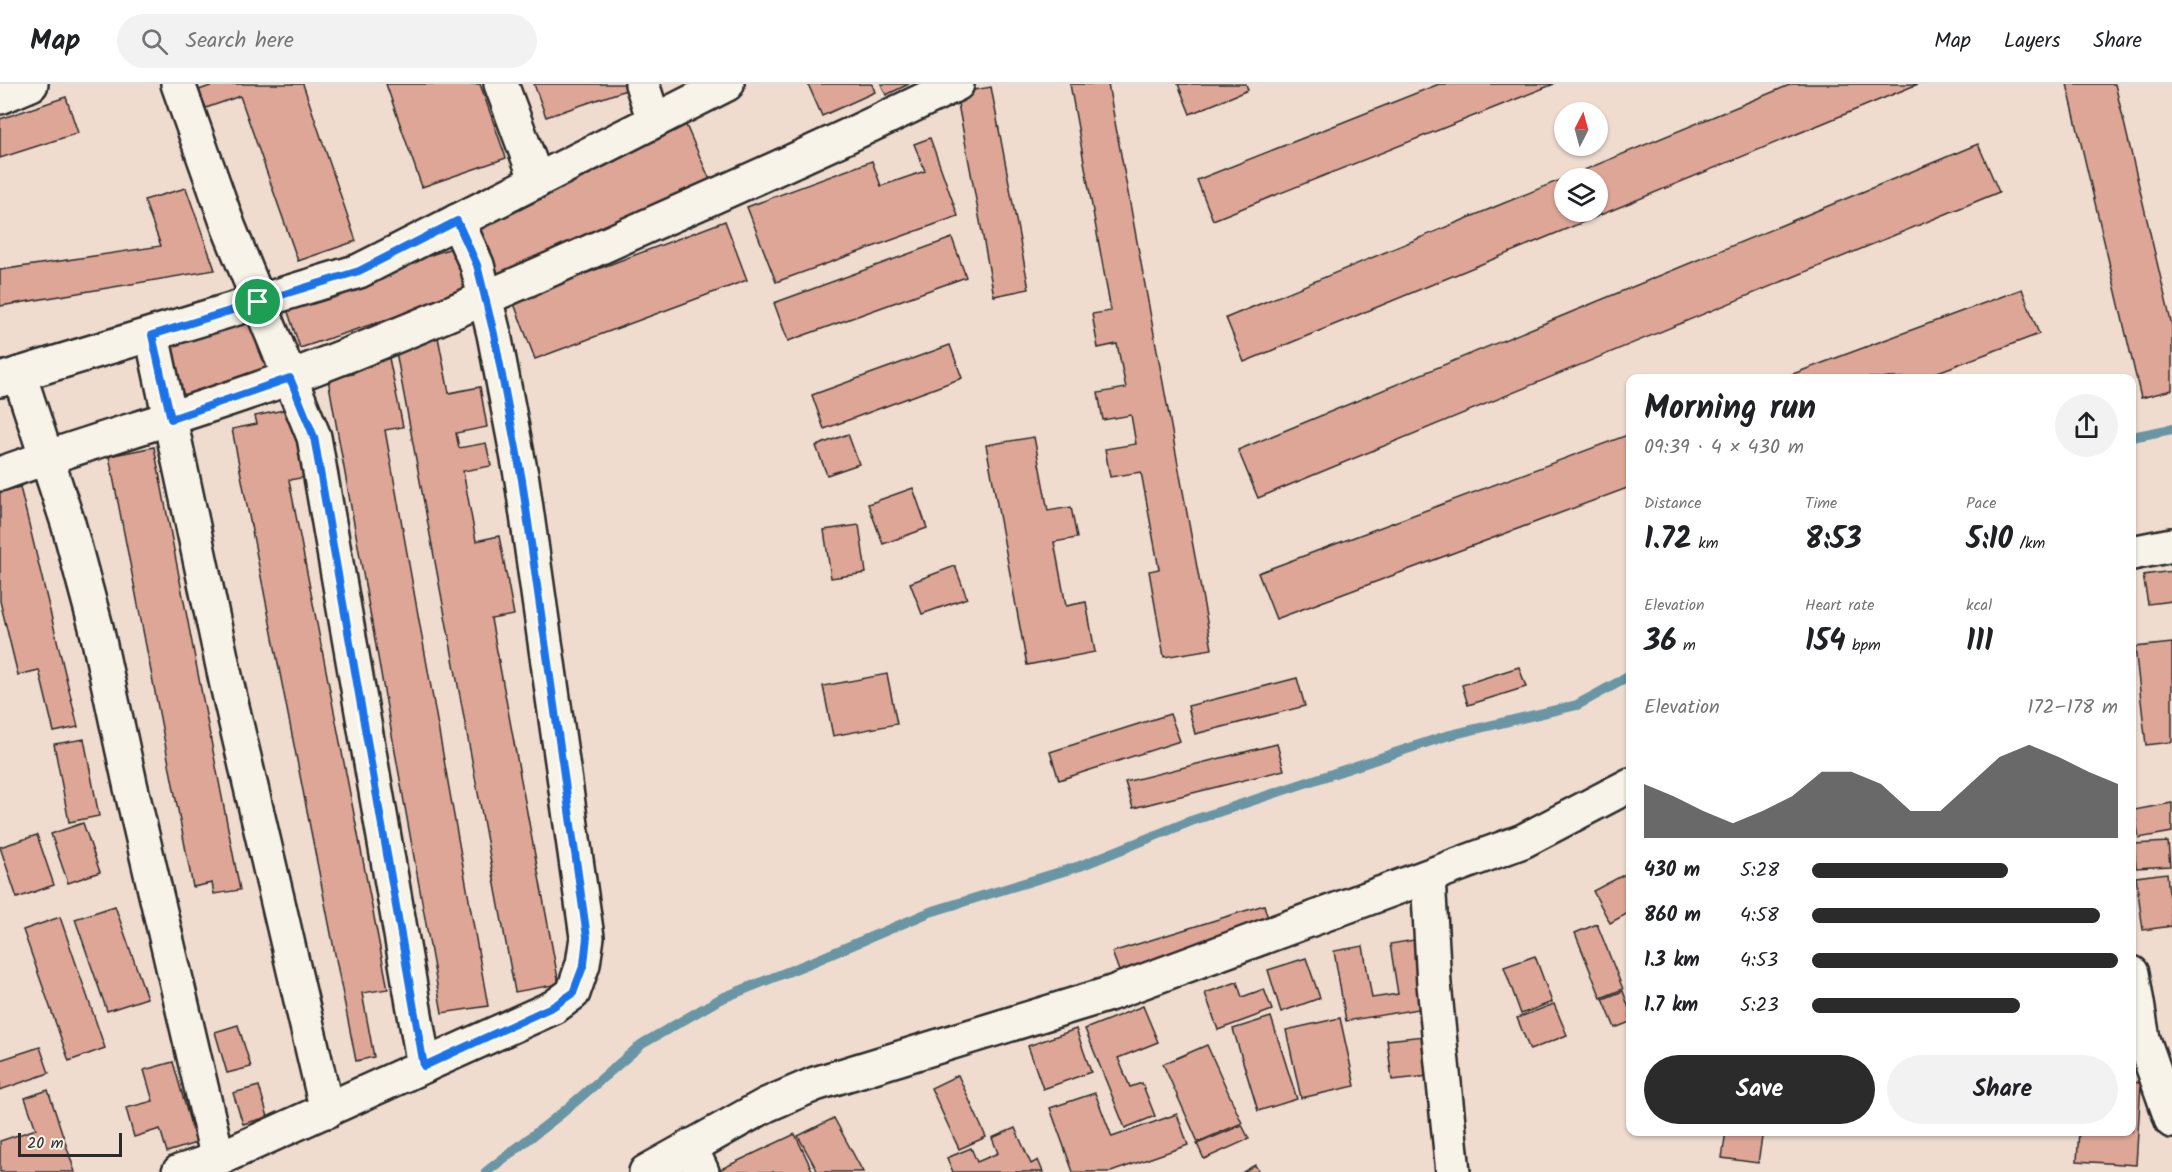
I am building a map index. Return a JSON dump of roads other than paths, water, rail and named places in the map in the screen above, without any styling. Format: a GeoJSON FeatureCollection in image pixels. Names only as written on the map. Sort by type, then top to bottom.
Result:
{"type":"FeatureCollection","features":[{"type":"Feature","properties":{"kind":"street"},"geometry":{"type":"LineString","coordinates":[[0,97],[30,84]]}},
{"type":"Feature","properties":{"kind":"street"},"geometry":{"type":"LineString","coordinates":[[178,84],[225,218],[314,437],[424,1066]]}},
{"type":"Feature","properties":{"kind":"street"},"geometry":{"type":"LineString","coordinates":[[501,84],[537,181]]}},
{"type":"Feature","properties":{"kind":"street"},"geometry":{"type":"LineString","coordinates":[[642,84],[654,121]]}},
{"type":"Feature","properties":{"kind":"street"},"geometry":{"type":"LineString","coordinates":[[218,1159],[130,788],[96,627],[68,523],[46,457],[10,377],[359,271],[727,84]]}},
{"type":"Feature","properties":{"kind":"street"},"geometry":{"type":"LineString","coordinates":[[0,474],[290,378],[486,299],[861,131],[957,84]]}},
{"type":"Feature","properties":{"kind":"street"},"geometry":{"type":"LineString","coordinates":[[179,1172],[218,1159],[327,1111],[554,1006],[573,993],[584,964],[587,937],[522,480],[486,299],[477,265],[457,221]]}},
{"type":"Feature","properties":{"kind":"street"},"geometry":{"type":"LineString","coordinates":[[152,335],[227,685],[327,1111]]}},
{"type":"Feature","properties":{"kind":"street"},"geometry":{"type":"LineString","coordinates":[[2136,552],[2172,545]]}},
{"type":"Feature","properties":{"kind":"street"},"geometry":{"type":"LineString","coordinates":[[646,1172],[696,1159],[766,1105],[815,1084],[1109,994],[1523,841],[1626,787]]}},
{"type":"Feature","properties":{"kind":"street"},"geometry":{"type":"LineString","coordinates":[[1428,877],[1434,984],[1453,1172]]}},
{"type":"Feature","properties":{"kind":"street"},"geometry":{"type":"LineString","coordinates":[[2136,997],[2143,1039],[2172,1121]]}},
{"type":"Feature","properties":{"kind":"waterway"},"geometry":{"type":"LineString","coordinates":[[2136,436],[2172,429]]}},
{"type":"Feature","properties":{"kind":"waterway"},"geometry":{"type":"LineString","coordinates":[[486,1172],[562,1113],[642,1044],[720,999],[930,912],[1080,866],[1191,821],[1446,736],[1577,705],[1626,678]]}}]}
